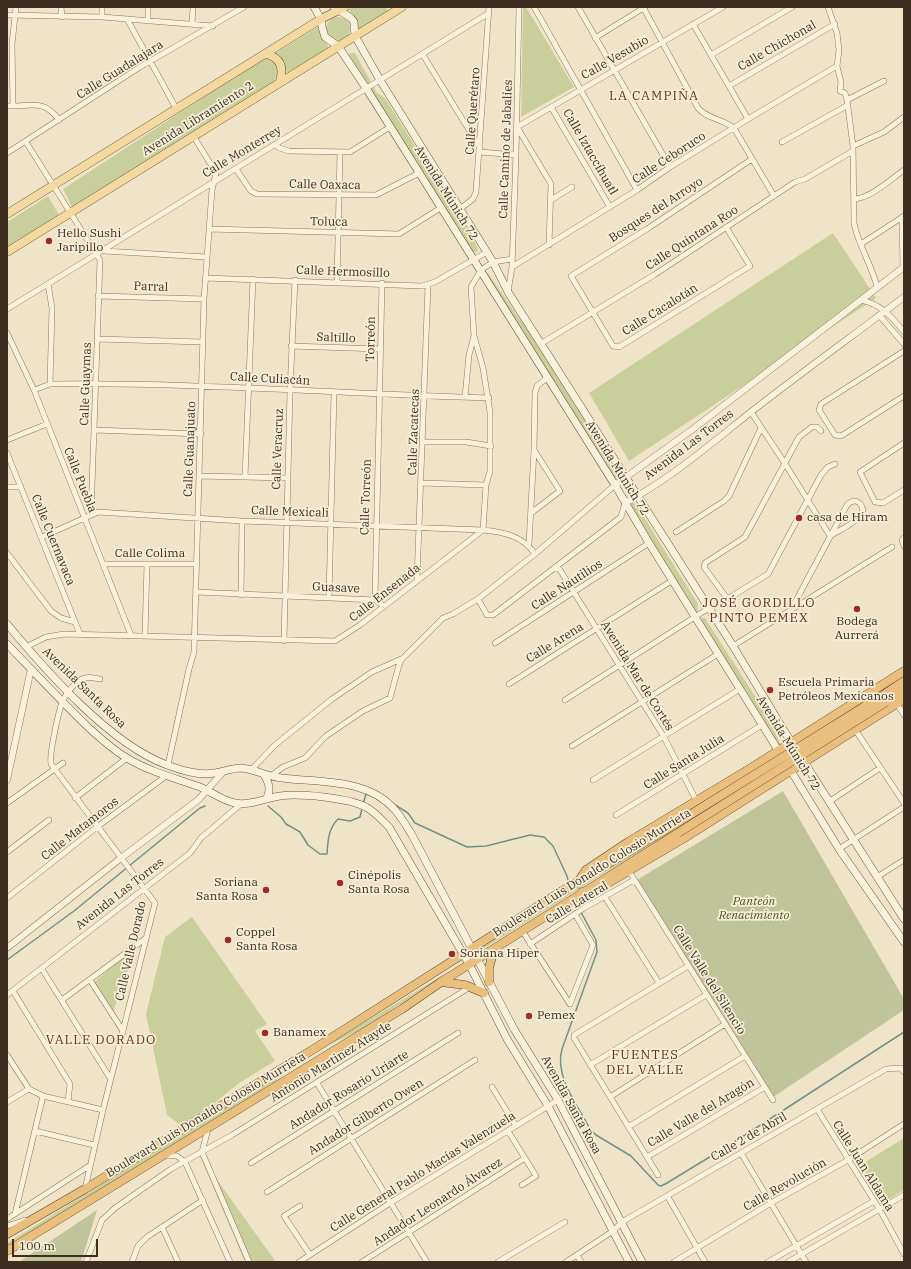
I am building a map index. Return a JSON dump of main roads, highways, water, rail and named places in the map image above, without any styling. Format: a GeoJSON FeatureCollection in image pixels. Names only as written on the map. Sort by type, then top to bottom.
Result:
{"type":"FeatureCollection","features":[{"type":"Feature","properties":{"kind":"highway"},"geometry":{"type":"LineString","coordinates":[[577,882],[586,870],[904,671]]}},
{"type":"Feature","properties":{"kind":"highway","name":"Boulevard Luis Donaldo Colosio Murrieta"},"geometry":{"type":"LineString","coordinates":[[7,1251],[395,1014],[441,982],[523,932],[580,893],[678,833],[884,698],[904,681]]}},
{"type":"Feature","properties":{"kind":"highway","name":"Boulevard Luis Donaldo Colosio Murrieta"},"geometry":{"type":"LineString","coordinates":[[7,1234],[86,1189],[317,1047],[562,891],[884,698],[904,690]]}},
{"type":"Feature","properties":{"kind":"highway"},"geometry":{"type":"LineString","coordinates":[[580,893],[592,892],[629,871],[761,790],[904,699]]}},
{"type":"Feature","properties":{"kind":"highway"},"geometry":{"type":"LineString","coordinates":[[814,728],[808,737],[810,743],[816,748],[824,749]]}},
{"type":"Feature","properties":{"kind":"highway","name":"Avenida Múnich 72"},"geometry":{"type":"LineString","coordinates":[[791,742],[804,762]]}},
{"type":"Feature","properties":{"kind":"highway","name":"Avenida Múnich 72"},"geometry":{"type":"LineString","coordinates":[[778,750],[791,771]]}},
{"type":"Feature","properties":{"kind":"highway"},"geometry":{"type":"LineString","coordinates":[[751,768],[759,769],[764,774],[764,782],[761,790]]}},
{"type":"Feature","properties":{"kind":"highway"},"geometry":{"type":"LineString","coordinates":[[489,982],[489,968],[494,949]]}},
{"type":"Feature","properties":{"kind":"highway"},"geometry":{"type":"LineString","coordinates":[[441,982],[470,987],[484,993]]}},
{"type":"Feature","properties":{"kind":"main road","name":"Avenida Múnich 72"},"geometry":{"type":"LineString","coordinates":[[314,7],[321,19],[325,37],[338,46],[442,207],[778,750]]}},
{"type":"Feature","properties":{"kind":"main road","name":"Avenida Múnich 72"},"geometry":{"type":"LineString","coordinates":[[339,8],[354,22],[355,36],[380,80],[487,252],[508,292],[542,343],[733,646],[791,742]]}},
{"type":"Feature","properties":{"kind":"main road","name":"Avenida Libramiento 2"},"geometry":{"type":"LineString","coordinates":[[7,214],[339,8]]}},
{"type":"Feature","properties":{"kind":"main road","name":"Avenida Libramiento 2"},"geometry":{"type":"LineString","coordinates":[[7,252],[194,137],[280,81],[398,8]]}},
{"type":"Feature","properties":{"kind":"main road"},"geometry":{"type":"LineString","coordinates":[[266,54],[274,56],[279,61],[282,67],[280,81]]}},
{"type":"Feature","properties":{"kind":"main road","name":"Avenida Santa Rosa"},"geometry":{"type":"LineString","coordinates":[[7,624],[26,647],[69,692],[122,739],[141,753],[168,765],[200,774],[223,772],[241,768],[267,776],[352,786],[370,791],[395,809],[412,835],[473,948],[514,1029],[558,1100],[642,1262]]}},
{"type":"Feature","properties":{"kind":"main road","name":"Avenida Santa Rosa"},"geometry":{"type":"LineString","coordinates":[[7,644],[99,737],[127,758],[150,771],[208,790],[229,802],[241,804],[267,798]]}},
{"type":"Feature","properties":{"kind":"main road","name":"Avenida Múnich 72"},"geometry":{"type":"LineString","coordinates":[[804,762],[854,838],[877,877],[902,911],[904,919]]}},
{"type":"Feature","properties":{"kind":"main road","name":"Avenida Múnich 72"},"geometry":{"type":"LineString","coordinates":[[791,771],[839,848],[904,942]]}},
{"type":"Feature","properties":{"kind":"main road"},"geometry":{"type":"LineString","coordinates":[[267,776],[269,782],[269,793],[267,798],[286,796],[346,801],[367,807],[377,814],[389,827],[464,954]]}},
{"type":"Feature","properties":{"kind":"main road","name":"Avenida Santa Rosa"},"geometry":{"type":"LineString","coordinates":[[464,954],[507,1039],[548,1106],[629,1262]]}},
{"type":"Feature","properties":{"kind":"waterway"},"geometry":{"type":"LineString","coordinates":[[363,804],[366,794],[370,795]]}},
{"type":"Feature","properties":{"kind":"waterway"},"geometry":{"type":"LineString","coordinates":[[392,803],[408,813],[415,823],[467,847],[486,846],[530,835],[544,837],[553,846],[567,876],[569,884]]}},
{"type":"Feature","properties":{"kind":"waterway"},"geometry":{"type":"LineString","coordinates":[[7,960],[74,911],[200,808],[205,806]]}},
{"type":"Feature","properties":{"kind":"waterway"},"geometry":{"type":"LineString","coordinates":[[268,806],[281,817],[286,824],[300,832],[308,845],[320,854],[327,854],[330,831],[338,819],[350,821],[360,817],[362,808]]}},
{"type":"Feature","properties":{"kind":"waterway"},"geometry":{"type":"LineString","coordinates":[[575,901],[596,940],[597,952],[562,1049],[560,1059],[561,1070],[568,1090],[590,1129],[596,1135],[631,1156],[658,1185],[661,1186],[667,1183],[739,1139],[904,1032]]}},
{"type":"Feature","properties":{"kind":"place","name":"Hello Sushi Jaripillo"},"geometry":{"type":"Point","coordinates":[49,241]}},
{"type":"Feature","properties":{"kind":"place","name":"casa de Hiram"},"geometry":{"type":"Point","coordinates":[799,518]}},
{"type":"Feature","properties":{"kind":"place","name":"Bodega Aurrerá"},"geometry":{"type":"Point","coordinates":[857,609]}},
{"type":"Feature","properties":{"kind":"place","name":"Escuela Primaria Petróleos Mexicanos"},"geometry":{"type":"Point","coordinates":[770,690]}},
{"type":"Feature","properties":{"kind":"place","name":"Cinépolis Santa Rosa"},"geometry":{"type":"Point","coordinates":[340,883]}},
{"type":"Feature","properties":{"kind":"place","name":"Soriana Santa Rosa"},"geometry":{"type":"Point","coordinates":[266,890]}},
{"type":"Feature","properties":{"kind":"place","name":"Coppel Santa Rosa"},"geometry":{"type":"Point","coordinates":[228,940]}},
{"type":"Feature","properties":{"kind":"place","name":"Soriana Hiper"},"geometry":{"type":"Point","coordinates":[452,954]}},
{"type":"Feature","properties":{"kind":"place","name":"Pemex"},"geometry":{"type":"Point","coordinates":[529,1016]}},
{"type":"Feature","properties":{"kind":"place","name":"Banamex"},"geometry":{"type":"Point","coordinates":[265,1033]}},
{"type":"Feature","properties":{"kind":"district","name":"LA CAMPIÑA"},"geometry":{"type":"Point","coordinates":[654,96]}},
{"type":"Feature","properties":{"kind":"district","name":"JOSÉ GORDILLO PINTO PEMEX"},"geometry":{"type":"Point","coordinates":[759,610]}},
{"type":"Feature","properties":{"kind":"district","name":"VALLE DORADO"},"geometry":{"type":"Point","coordinates":[101,1040]}},
{"type":"Feature","properties":{"kind":"district","name":"FUENTES DEL VALLE"},"geometry":{"type":"Point","coordinates":[645,1062]}},
{"type":"Feature","properties":{"kind":"park label","name":"Panteón Renacimiento"},"geometry":{"type":"Point","coordinates":[754,909]}}]}
